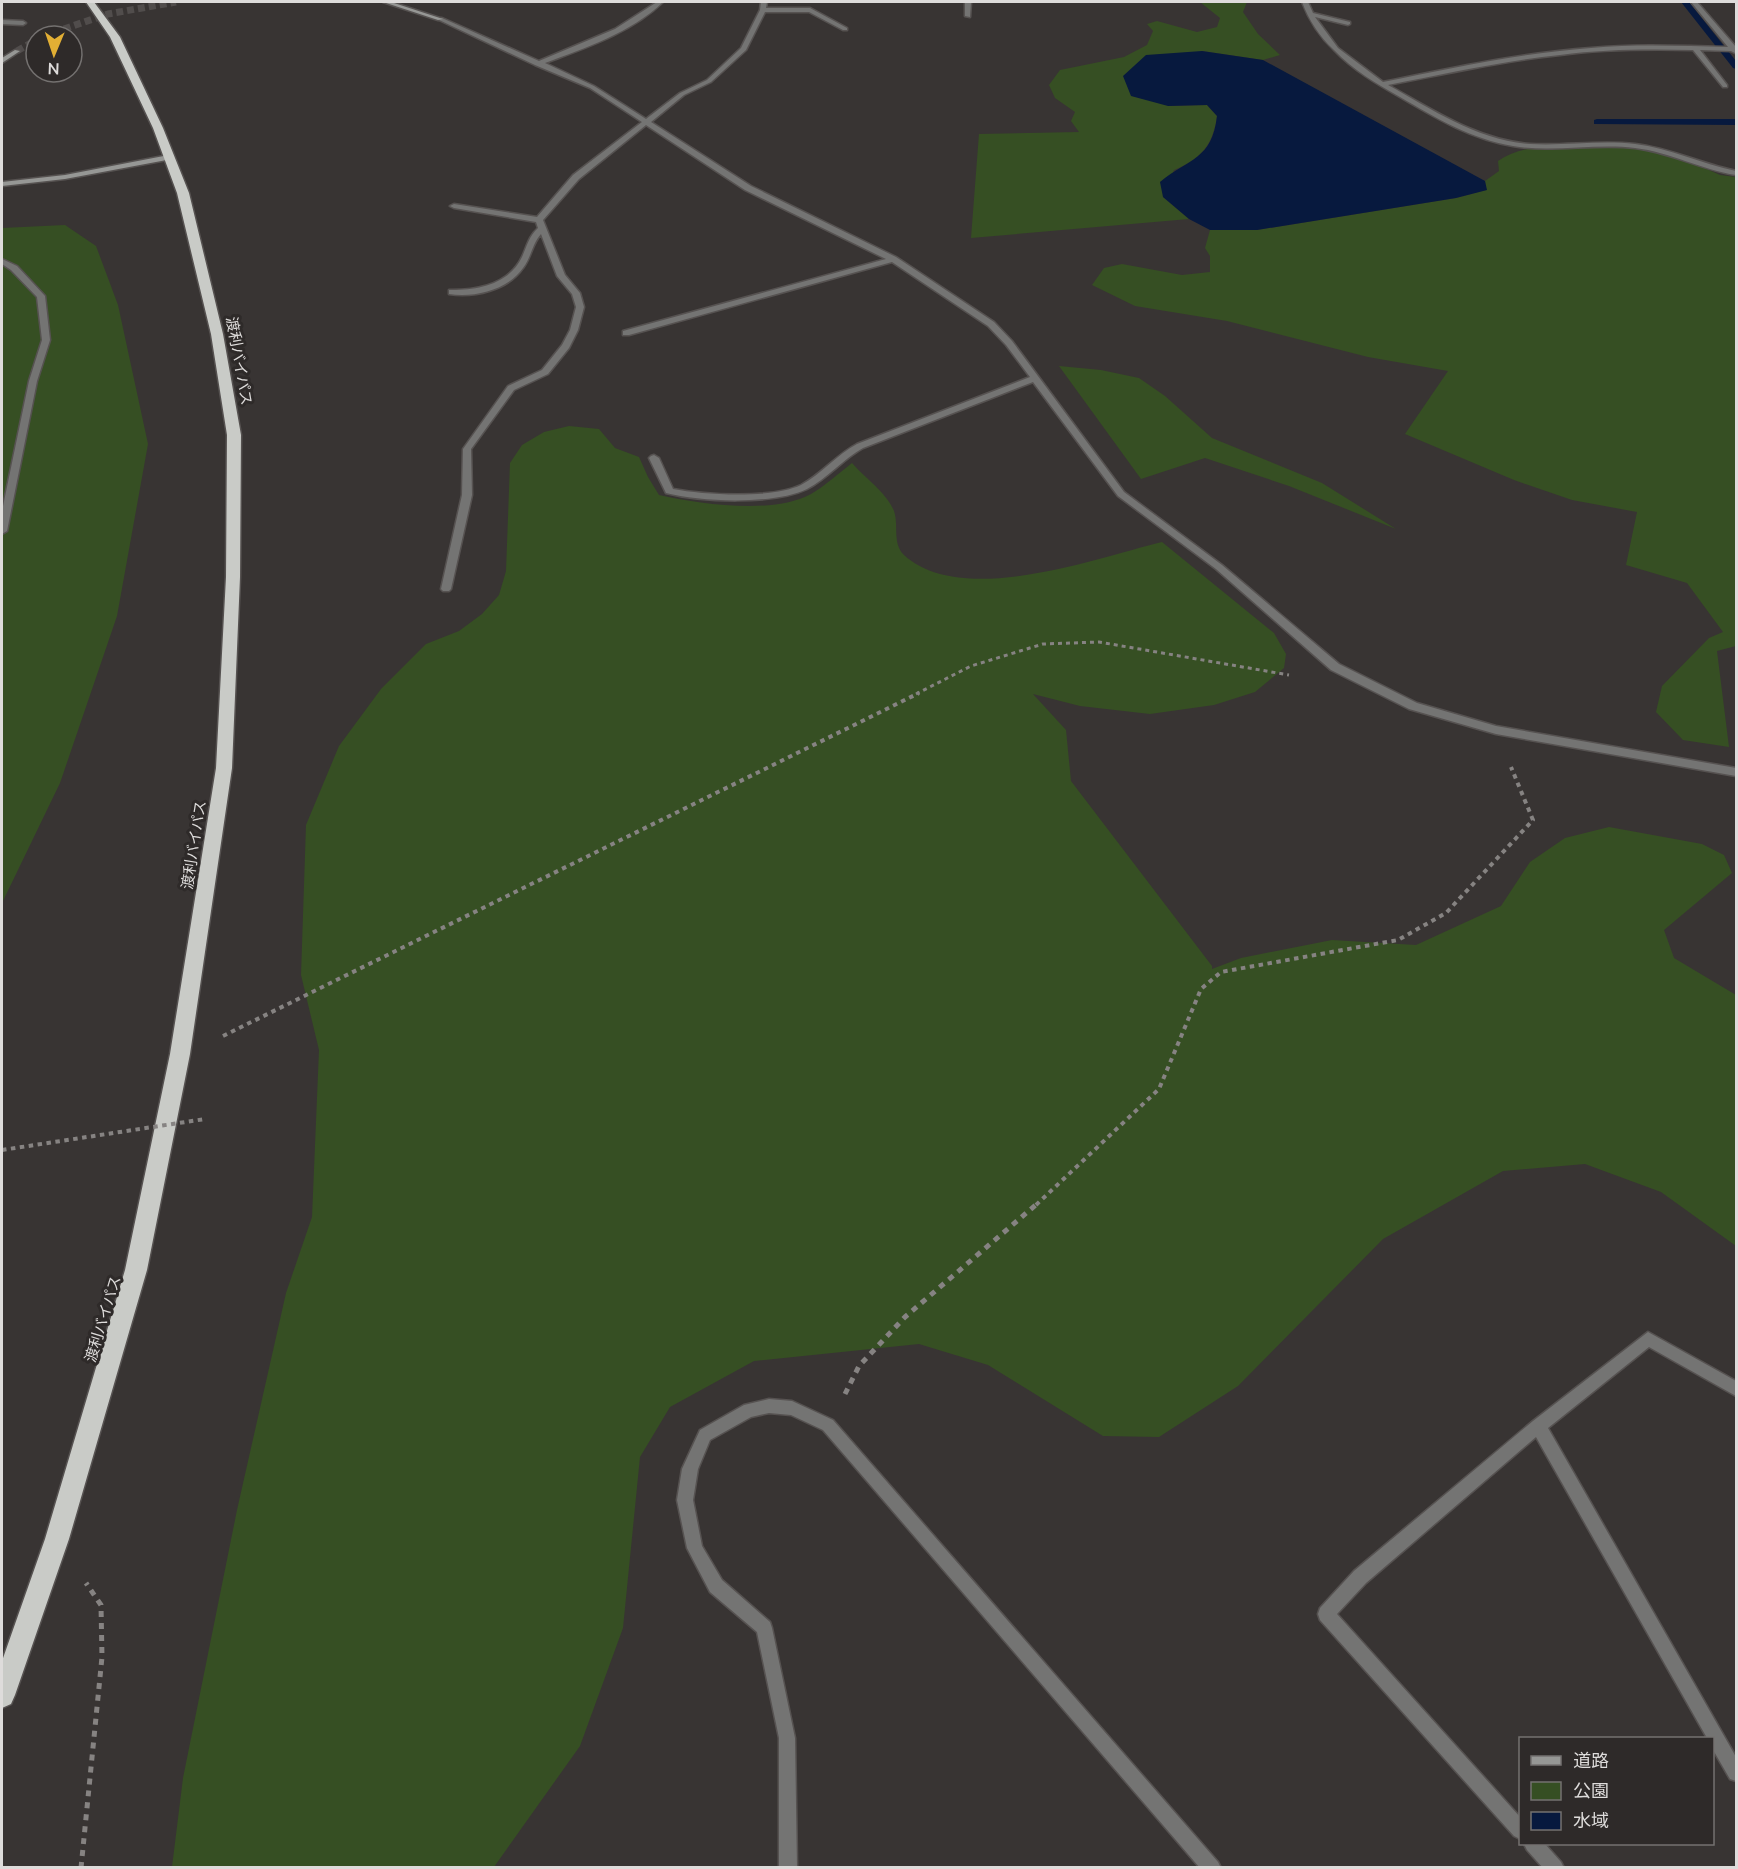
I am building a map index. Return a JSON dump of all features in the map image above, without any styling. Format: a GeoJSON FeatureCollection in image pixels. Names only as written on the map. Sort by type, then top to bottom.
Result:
{"type":"FeatureCollection","features":[{"type":"Feature","properties":{"kind":"highway","name":"渡利バイパス"},"geometry":{"type":"LineString","coordinates":[[2,1695],[57,1539],[136,1270],[180,1054],[224,768],[233,577],[234,435],[217,334],[183,193],[158,128],[115,37],[90,2]]}},
{"type":"Feature","properties":{"kind":"street"},"geometry":{"type":"LineString","coordinates":[[386,2],[478,34],[592,87],[748,188],[893,259],[991,324],[1035,378],[1121,494],[1219,567],[1335,667],[1413,706],[1496,730],[1737,772]]}},
{"type":"Feature","properties":{"kind":"street"},"geometry":{"type":"LineString","coordinates":[[537,63],[595,41],[638,21],[660,2]]}},
{"type":"Feature","properties":{"kind":"street"},"geometry":{"type":"LineString","coordinates":[[539,220],[576,177],[682,93],[709,81],[744,49],[763,10],[764,2]]}},
{"type":"Feature","properties":{"kind":"street"},"geometry":{"type":"LineString","coordinates":[[968,2],[968,16]]}},
{"type":"Feature","properties":{"kind":"street"},"geometry":{"type":"LineString","coordinates":[[1305,2],[1312,21],[1348,62],[1382,84],[1470,131],[1497,141],[1521,145],[1635,146],[1679,154],[1713,169],[1737,173]]}},
{"type":"Feature","properties":{"kind":"street"},"geometry":{"type":"LineString","coordinates":[[1694,2],[1735,50]]}},
{"type":"Feature","properties":{"kind":"street"},"geometry":{"type":"LineString","coordinates":[[763,10],[810,10],[846,29]]}},
{"type":"Feature","properties":{"kind":"street"},"geometry":{"type":"LineString","coordinates":[[1309,14],[1348,23]]}},
{"type":"Feature","properties":{"kind":"street"},"geometry":{"type":"LineString","coordinates":[[2,22],[23,23]]}},
{"type":"Feature","properties":{"kind":"street"},"geometry":{"type":"LineString","coordinates":[[1382,84],[1498,62],[1621,48],[1735,50]]}},
{"type":"Feature","properties":{"kind":"street"},"geometry":{"type":"LineString","coordinates":[[1696,49],[1725,86]]}},
{"type":"Feature","properties":{"kind":"street"},"geometry":{"type":"LineString","coordinates":[[2,61],[17,51]]}},
{"type":"Feature","properties":{"kind":"street"},"geometry":{"type":"LineString","coordinates":[[2,184],[81,175],[169,157]]}},
{"type":"Feature","properties":{"kind":"street"},"geometry":{"type":"LineString","coordinates":[[454,207],[539,220]]}},
{"type":"Feature","properties":{"kind":"street"},"geometry":{"type":"LineString","coordinates":[[446,589],[467,495],[467,449],[511,388],[545,372],[566,346],[580,307],[576,293],[561,276],[539,220]]}},
{"type":"Feature","properties":{"kind":"street"},"geometry":{"type":"LineString","coordinates":[[452,292],[470,293],[487,290],[506,280],[524,260],[532,238],[541,230]]}},
{"type":"Feature","properties":{"kind":"street"},"geometry":{"type":"LineString","coordinates":[[626,333],[893,259]]}},
{"type":"Feature","properties":{"kind":"street"},"geometry":{"type":"LineString","coordinates":[[2,261],[14,268],[42,296],[46,339],[33,381],[2,531]]}},
{"type":"Feature","properties":{"kind":"street"},"geometry":{"type":"LineString","coordinates":[[654,458],[669,491],[683,495],[710,496],[796,490],[857,447],[1035,378]]}},
{"type":"Feature","properties":{"kind":"street"},"geometry":{"type":"LineString","coordinates":[[1519,1828],[1326,1614],[1360,1577],[1538,1426],[1648,1339],[1737,1389]]}},
{"type":"Feature","properties":{"kind":"street"},"geometry":{"type":"LineString","coordinates":[[788,1868],[787,1738],[764,1628],[716,1586],[695,1548],[685,1500],[690,1469],[705,1435],[749,1410],[769,1406],[792,1408],[828,1425],[1212,1868]]}},
{"type":"Feature","properties":{"kind":"street"},"geometry":{"type":"LineString","coordinates":[[1538,1426],[1737,1773]]}},
{"type":"Feature","properties":{"kind":"street"},"geometry":{"type":"LineString","coordinates":[[1534,1845],[1555,1868]]}},
{"type":"Feature","properties":{"kind":"path"},"geometry":{"type":"LineString","coordinates":[[224,1034],[782,762],[971,666],[1042,644],[1099,642],[1298,676],[1335,667]]}},
{"type":"Feature","properties":{"kind":"path"},"geometry":{"type":"LineString","coordinates":[[828,1425],[859,1366],[904,1317],[1020,1221],[1159,1089],[1201,989],[1221,972],[1331,950],[1398,940],[1446,913],[1533,820],[1496,730]]}},
{"type":"Feature","properties":{"kind":"path"},"geometry":{"type":"LineString","coordinates":[[2,1150],[205,1119]]}},
{"type":"Feature","properties":{"kind":"path"},"geometry":{"type":"LineString","coordinates":[[57,1539],[100,1605],[102,1658],[81,1868]]}},
{"type":"Feature","properties":{"kind":"green space"},"geometry":{"type":"Polygon","coordinates":[[[1200,2],[1247,2],[1243,12],[1258,34],[1280,55],[1263,60],[1202,51],[1168,106],[1207,105],[1217,116],[1209,143],[1192,161],[1174,170],[1163,197],[1189,219],[971,238],[979,134],[1079,132],[1071,121],[1075,112],[1055,98],[1049,85],[1060,70],[1124,57],[1147,45],[1153,31],[1147,24],[1157,21],[1197,32],[1217,27],[1220,18],[1200,2]]]}},
{"type":"Feature","properties":{"kind":"green space"},"geometry":{"type":"Polygon","coordinates":[[[1559,145],[1626,146],[1676,155],[1720,175],[1736,177],[1736,646],[1717,651],[1729,747],[1683,740],[1656,712],[1662,686],[1709,638],[1723,632],[1687,583],[1626,565],[1637,512],[1572,500],[1514,480],[1405,434],[1448,371],[1368,357],[1227,321],[1135,306],[1092,285],[1104,268],[1122,264],[1182,275],[1210,272],[1210,256],[1205,248],[1210,230],[1257,230],[1456,198],[1486,190],[1485,181],[1499,171],[1498,161],[1525,149],[1559,145]]]}},
{"type":"Feature","properties":{"kind":"green space"},"geometry":{"type":"Polygon","coordinates":[[[65,225],[96,246],[118,305],[148,444],[117,616],[60,783],[2,903],[2,228],[65,225]]]}},
{"type":"Feature","properties":{"kind":"green space"},"geometry":{"type":"Polygon","coordinates":[[[1059,366],[1101,370],[1139,378],[1165,396],[1212,438],[1322,483],[1396,529],[1289,486],[1205,458],[1141,479],[1059,366]]]}},
{"type":"Feature","properties":{"kind":"green space"},"geometry":{"type":"Polygon","coordinates":[[[569,426],[599,429],[615,448],[639,457],[659,495],[695,502],[757,506],[795,500],[816,491],[852,463],[891,504],[898,545],[904,555],[929,570],[960,578],[994,578],[1030,574],[1067,567],[1162,542],[1274,633],[1286,654],[1284,668],[1255,692],[1214,705],[1150,714],[1080,706],[1033,694],[1066,730],[1071,781],[1212,969],[1241,958],[1332,940],[1416,945],[1501,906],[1530,862],[1565,838],[1609,827],[1702,844],[1724,855],[1732,873],[1664,930],[1674,958],[1736,995],[1736,1246],[1661,1192],[1585,1164],[1503,1171],[1383,1239],[1238,1386],[1159,1437],[1103,1436],[988,1365],[919,1344],[754,1361],[670,1407],[640,1457],[623,1628],[580,1746],[494,1867],[172,1867],[183,1778],[237,1510],[286,1293],[312,1217],[319,1050],[301,975],[306,825],[339,746],[381,689],[426,644],[459,631],[482,614],[499,595],[506,571],[510,463],[522,445],[544,432],[569,426]]]}},
{"type":"Feature","properties":{"kind":"water"},"geometry":{"type":"Polygon","coordinates":[[[1202,51],[1263,60],[1485,181],[1487,190],[1456,198],[1257,230],[1210,230],[1189,219],[1163,197],[1160,182],[1204,150],[1210,142],[1217,116],[1207,105],[1168,106],[1131,96],[1123,76],[1146,55],[1202,51]]]}},
{"type":"Feature","properties":{"kind":"waterway"},"geometry":{"type":"LineString","coordinates":[[1685,2],[1736,66]]}},
{"type":"Feature","properties":{"kind":"waterway"},"geometry":{"type":"LineString","coordinates":[[1597,122],[1736,122]]}},
{"type":"Feature","properties":{"kind":"tunnel"},"geometry":{"type":"LineString","coordinates":[[78,24],[108,14],[176,2]]}},
{"type":"Feature","properties":{"kind":"tunnel"},"geometry":{"type":"LineString","coordinates":[[17,51],[24,47]]}}]}
